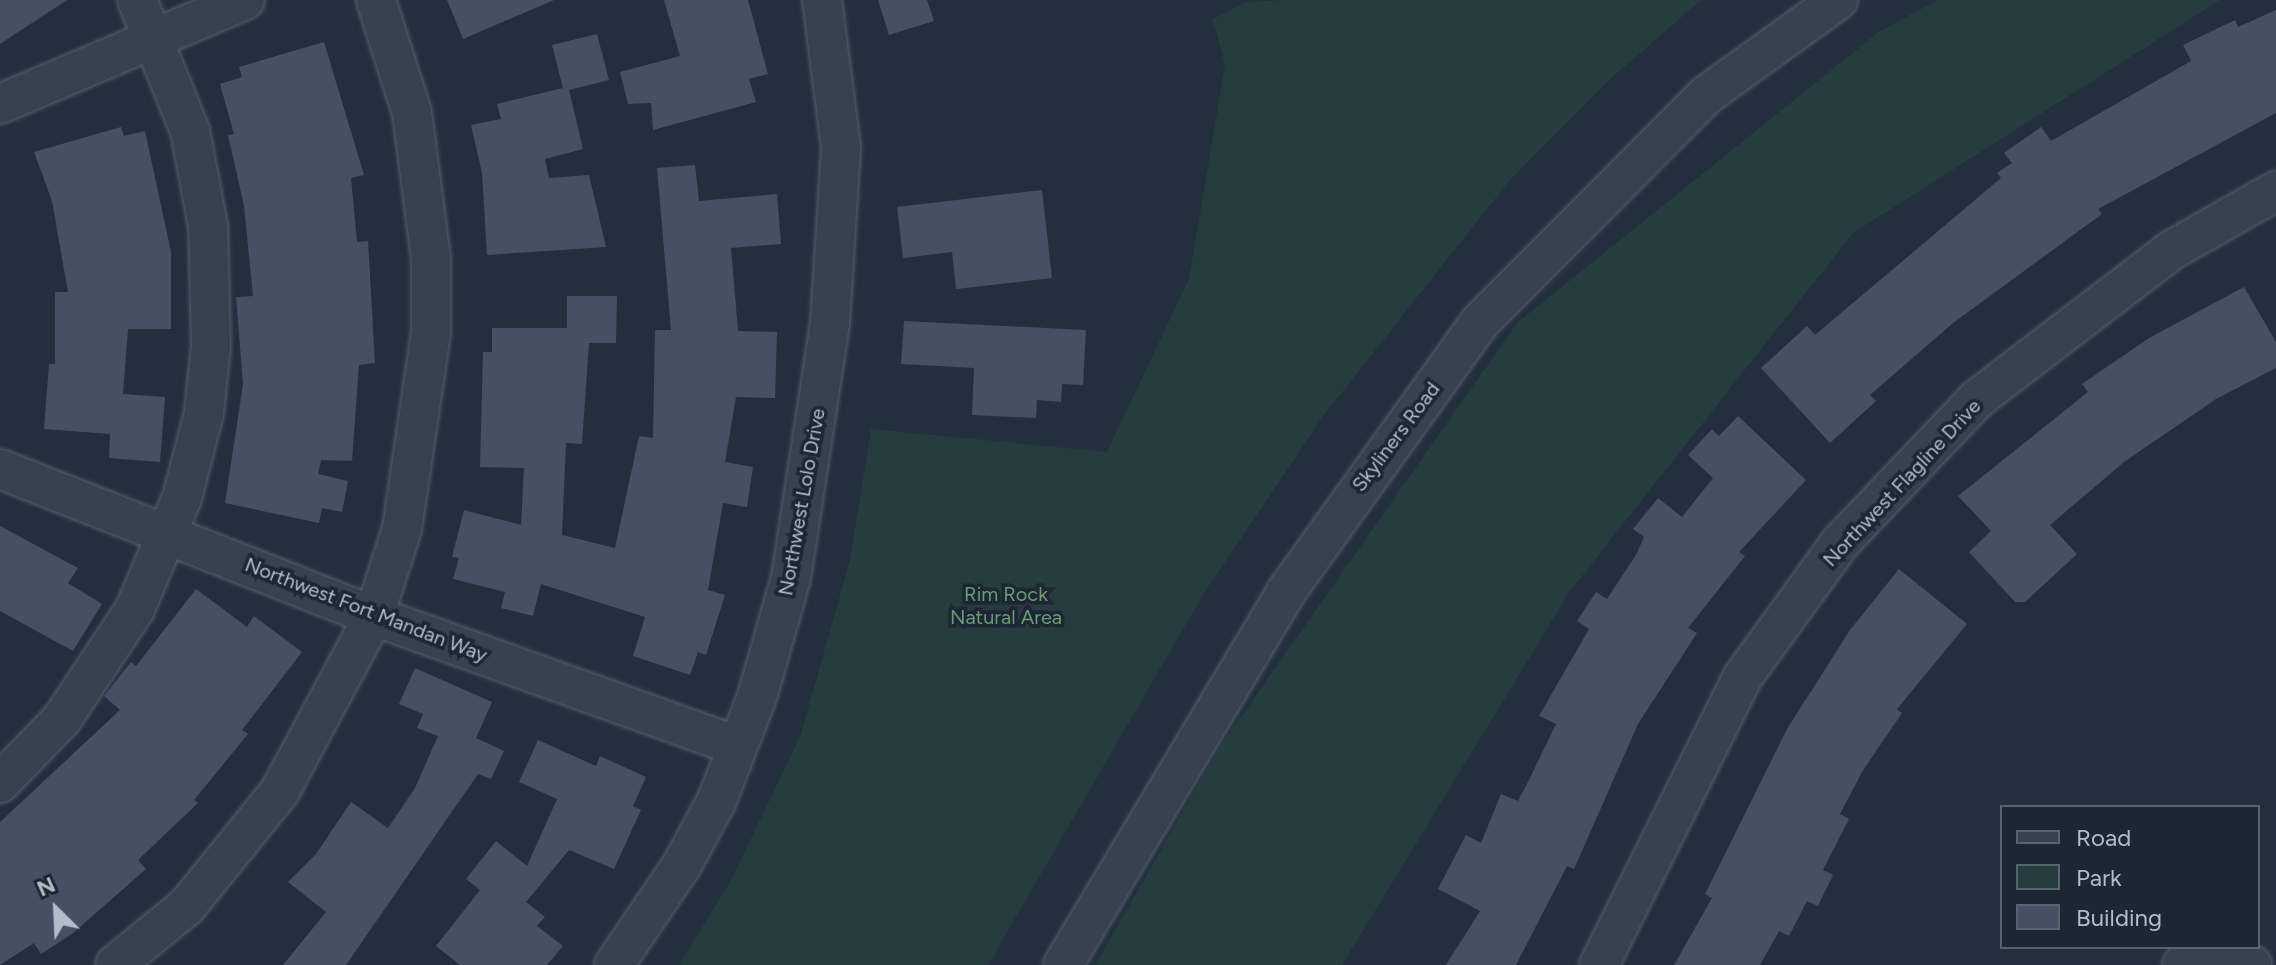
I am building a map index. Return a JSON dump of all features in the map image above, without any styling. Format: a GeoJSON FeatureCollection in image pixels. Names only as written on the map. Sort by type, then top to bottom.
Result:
{"type":"FeatureCollection","features":[{"type":"Feature","properties":{"kind":"street"},"geometry":{"type":"LineString","coordinates":[[0,783],[94,676],[135,609],[169,533],[204,413],[211,268],[190,131],[137,0]]}},
{"type":"Feature","properties":{"kind":"street"},"geometry":{"type":"LineString","coordinates":[[0,104],[245,0]]}},
{"type":"Feature","properties":{"kind":"street"},"geometry":{"type":"LineString","coordinates":[[115,965],[187,906],[280,791],[374,616],[402,529],[431,332],[431,259],[412,113],[376,0]]}},
{"type":"Feature","properties":{"kind":"street","name":"Northwest Lolo Drive"},"geometry":{"type":"LineString","coordinates":[[614,965],[682,865],[717,800],[735,745],[757,697],[791,578],[830,323],[841,148],[822,0]]}},
{"type":"Feature","properties":{"kind":"street","name":"Skyliners Road"},"geometry":{"type":"LineString","coordinates":[[1063,965],[1286,592],[1480,322],[1705,96],[1838,0]]}},
{"type":"Feature","properties":{"kind":"street","name":"Northwest Flagline Drive"},"geometry":{"type":"LineString","coordinates":[[1599,965],[1742,678],[1840,543],[1977,399],[2172,250],[2276,191]]}},
{"type":"Feature","properties":{"kind":"street","name":"Northwest Fort Mandan Way"},"geometry":{"type":"LineString","coordinates":[[0,469],[374,616],[735,745]]}},
{"type":"Feature","properties":{"kind":"street"},"geometry":{"type":"LineString","coordinates":[[2182,965],[2217,950],[2252,965]]}},
{"type":"Feature","properties":{"kind":"street"},"geometry":{"type":"LineString","coordinates":[[2263,965],[2276,956]]}},
{"type":"Feature","properties":{"kind":"green space","name":"Rim Rock Natural Area"},"geometry":{"type":"Polygon","coordinates":[[[1280,0],[1701,0],[1609,80],[1509,181],[1324,415],[1204,593],[988,965],[679,965],[730,882],[800,737],[850,560],[871,429],[1107,452],[1189,279],[1225,65],[1213,19],[1244,3],[1280,0]]]}},
{"type":"Feature","properties":{"kind":"green space"},"geometry":{"type":"Polygon","coordinates":[[[1938,0],[2220,0],[1853,233],[1570,591],[1342,965],[1095,965],[1220,747],[1517,323],[1880,31],[1938,0]]]}},
{"type":"Feature","properties":{"kind":"building"},"geometry":{"type":"Polygon","coordinates":[[[0,0],[67,0],[0,44],[0,0]]]}},
{"type":"Feature","properties":{"kind":"building"},"geometry":{"type":"Polygon","coordinates":[[[447,0],[554,0],[463,39],[447,0]]]}},
{"type":"Feature","properties":{"kind":"building"},"geometry":{"type":"Polygon","coordinates":[[[664,0],[748,0],[768,74],[749,79],[756,102],[653,130],[651,103],[628,104],[620,72],[680,56],[664,0]]]}},
{"type":"Feature","properties":{"kind":"building"},"geometry":{"type":"Polygon","coordinates":[[[878,0],[927,0],[934,21],[889,35],[878,0]]]}},
{"type":"Feature","properties":{"kind":"building"},"geometry":{"type":"Polygon","coordinates":[[[2276,10],[2276,113],[2098,209],[2102,214],[1953,323],[1870,395],[1876,401],[1830,443],[1761,368],[1807,326],[1815,335],[2001,178],[1997,173],[2012,163],[2004,153],[2041,127],[2051,141],[2191,61],[2183,45],[2235,20],[2238,27],[2276,10]]]}},
{"type":"Feature","properties":{"kind":"building"},"geometry":{"type":"Polygon","coordinates":[[[597,34],[609,80],[569,90],[583,149],[545,159],[549,178],[589,175],[606,247],[487,255],[482,173],[471,125],[501,119],[497,104],[563,88],[552,45],[597,34]]]}},
{"type":"Feature","properties":{"kind":"building"},"geometry":{"type":"Polygon","coordinates":[[[324,42],[364,175],[351,178],[357,242],[368,241],[375,363],[359,365],[352,461],[321,460],[318,474],[348,481],[342,512],[322,508],[319,523],[225,503],[243,384],[236,297],[253,296],[244,206],[228,135],[234,134],[220,84],[242,77],[239,67],[324,42]]]}},
{"type":"Feature","properties":{"kind":"building"},"geometry":{"type":"Polygon","coordinates":[[[121,127],[124,136],[145,131],[171,252],[171,329],[128,329],[123,394],[165,397],[160,462],[109,458],[110,434],[44,429],[49,364],[55,364],[55,292],[68,292],[52,201],[34,152],[121,127]]]}},
{"type":"Feature","properties":{"kind":"building"},"geometry":{"type":"Polygon","coordinates":[[[695,165],[699,201],[777,194],[781,244],[731,248],[738,331],[777,332],[775,398],[736,397],[725,462],[753,467],[747,507],[723,503],[708,590],[725,595],[706,655],[698,652],[690,675],[633,656],[645,617],[541,584],[533,616],[501,608],[505,592],[453,579],[459,558],[452,557],[464,510],[521,525],[524,468],[480,467],[483,352],[492,352],[492,328],[567,328],[567,296],[617,296],[616,343],[589,343],[582,444],[566,443],[562,535],[615,548],[639,436],[653,438],[655,330],[671,330],[657,168],[695,165]]]}},
{"type":"Feature","properties":{"kind":"building"},"geometry":{"type":"Polygon","coordinates":[[[1042,190],[1052,278],[956,289],[952,252],[903,258],[897,207],[1042,190]]]}},
{"type":"Feature","properties":{"kind":"building"},"geometry":{"type":"Polygon","coordinates":[[[2244,287],[2276,342],[2276,368],[2216,399],[2124,462],[2050,525],[2077,554],[2025,602],[2015,602],[1969,552],[1991,531],[1958,496],[2088,392],[2082,384],[2149,338],[2244,287]]]}},
{"type":"Feature","properties":{"kind":"building"},"geometry":{"type":"Polygon","coordinates":[[[904,321],[1086,330],[1083,385],[1062,384],[1061,402],[1037,400],[1036,418],[972,415],[974,368],[901,364],[904,321]]]}},
{"type":"Feature","properties":{"kind":"building"},"geometry":{"type":"Polygon","coordinates":[[[1738,416],[1806,480],[1739,552],[1745,556],[1688,628],[1697,633],[1638,724],[1574,869],[1567,866],[1516,965],[1446,965],[1480,911],[1438,889],[1466,835],[1481,843],[1501,794],[1518,801],[1529,780],[1556,724],[1539,716],[1589,629],[1577,621],[1596,592],[1607,599],[1636,555],[1644,537],[1633,529],[1658,498],[1682,517],[1713,478],[1688,455],[1712,429],[1719,436],[1738,416]]]}},
{"type":"Feature","properties":{"kind":"building"},"geometry":{"type":"Polygon","coordinates":[[[0,526],[78,568],[68,583],[102,604],[73,651],[0,611],[0,526]]]}},
{"type":"Feature","properties":{"kind":"building"},"geometry":{"type":"Polygon","coordinates":[[[1899,569],[1967,624],[1897,709],[1902,713],[1862,772],[1840,814],[1849,819],[1823,870],[1833,875],[1818,906],[1807,901],[1789,936],[1779,931],[1760,965],[1674,965],[1712,898],[1705,894],[1787,729],[1850,630],[1899,569]]]}},
{"type":"Feature","properties":{"kind":"building"},"geometry":{"type":"Polygon","coordinates":[[[196,589],[247,627],[254,616],[302,652],[242,730],[248,734],[194,800],[198,803],[138,860],[146,869],[72,934],[41,954],[34,943],[0,965],[0,822],[120,710],[104,696],[131,662],[136,666],[196,589]]]}},
{"type":"Feature","properties":{"kind":"building"},"geometry":{"type":"Polygon","coordinates":[[[415,668],[492,702],[476,738],[504,751],[491,779],[478,774],[346,965],[283,965],[326,912],[288,882],[316,854],[351,802],[388,828],[415,788],[438,736],[417,728],[423,714],[399,704],[415,668]]]}},
{"type":"Feature","properties":{"kind":"building"},"geometry":{"type":"Polygon","coordinates":[[[538,740],[596,766],[600,756],[646,777],[633,806],[641,810],[614,869],[569,850],[526,902],[545,917],[537,926],[563,946],[547,965],[460,965],[436,946],[480,890],[466,879],[496,841],[527,866],[557,799],[519,782],[538,740]]]}}]}
